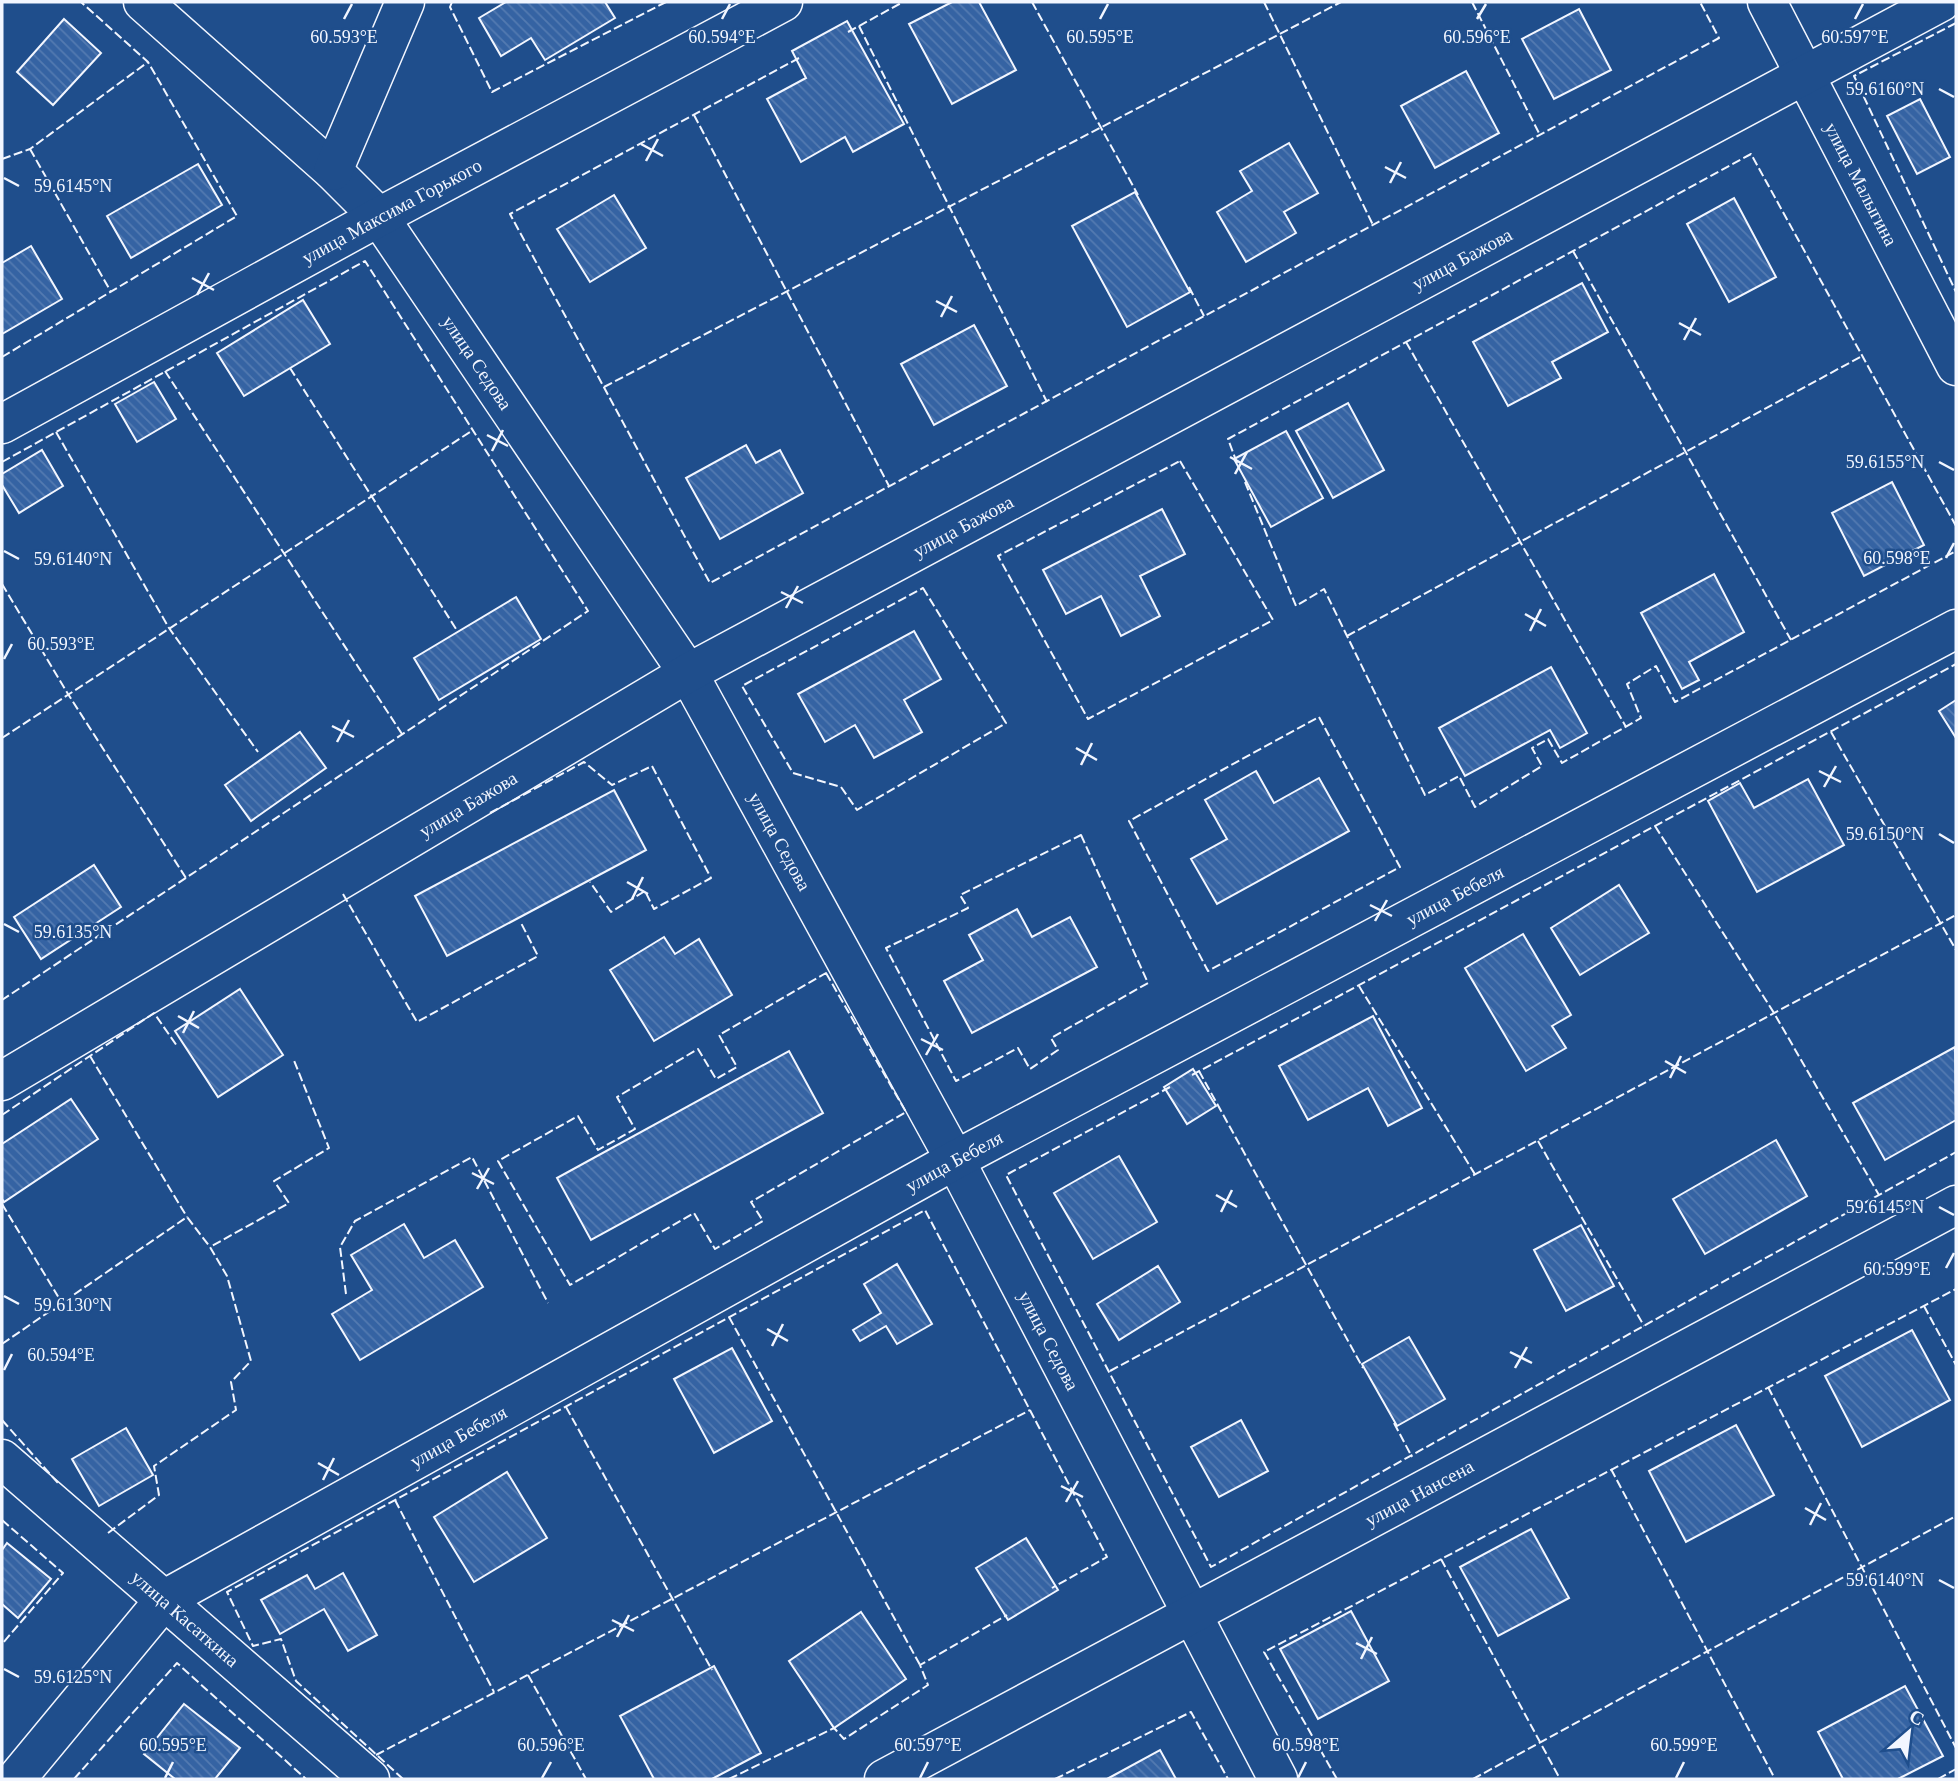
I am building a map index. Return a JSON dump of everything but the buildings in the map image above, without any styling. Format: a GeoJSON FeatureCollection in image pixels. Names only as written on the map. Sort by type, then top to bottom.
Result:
{"type":"FeatureCollection","features":[{"type":"Feature","properties":{"kind":"street","name":"улица Седова"},"geometry":{"type":"LineString","coordinates":[[143,2],[333,171],[379,217],[688,673],[955,1160],[1278,1779]]}},
{"type":"Feature","properties":{"kind":"street"},"geometry":{"type":"LineString","coordinates":[[333,171],[405,2]]}},
{"type":"Feature","properties":{"kind":"street","name":"улица Максима Горького"},"geometry":{"type":"LineString","coordinates":[[2,424],[379,217],[783,2]]}},
{"type":"Feature","properties":{"kind":"street","name":"улица Малыгина"},"geometry":{"type":"LineString","coordinates":[[1767,2],[1956,366]]}},
{"type":"Feature","properties":{"kind":"street","name":"улица Бажова"},"geometry":{"type":"LineString","coordinates":[[2,1080],[688,673],[1941,2]]}},
{"type":"Feature","properties":{"kind":"street","name":"улица Бебеля"},"geometry":{"type":"LineString","coordinates":[[16,1779],[165,1599],[955,1160],[1956,629]]}},
{"type":"Feature","properties":{"kind":"street","name":"улица Нансена"},"geometry":{"type":"LineString","coordinates":[[884,1779],[1956,1205]]}},
{"type":"Feature","properties":{"kind":"street","name":"улица Касаткина"},"geometry":{"type":"LineString","coordinates":[[2,1459],[370,1779]]}},
{"type":"Feature","properties":{"kind":"fence"},"geometry":{"type":"LineString","coordinates":[[2,357],[237,216],[148,62],[81,2]]}},
{"type":"Feature","properties":{"kind":"fence"},"geometry":{"type":"LineString","coordinates":[[452,2],[450,7],[492,92],[666,2]]}},
{"type":"Feature","properties":{"kind":"fence"},"geometry":{"type":"LineString","coordinates":[[848,32],[903,2]]}},
{"type":"Feature","properties":{"kind":"fence"},"geometry":{"type":"LineString","coordinates":[[1032,2],[1138,195]]}},
{"type":"Feature","properties":{"kind":"fence"},"geometry":{"type":"LineString","coordinates":[[1264,2],[1373,225]]}},
{"type":"Feature","properties":{"kind":"fence"},"geometry":{"type":"LineString","coordinates":[[604,387],[1341,2]]}},
{"type":"Feature","properties":{"kind":"fence"},"geometry":{"type":"LineString","coordinates":[[1472,2],[1540,135]]}},
{"type":"Feature","properties":{"kind":"fence"},"geometry":{"type":"LineString","coordinates":[[799,58],[510,214],[710,583],[1719,38],[1700,2]]}},
{"type":"Feature","properties":{"kind":"fence"},"geometry":{"type":"LineString","coordinates":[[1956,23],[1854,76],[1956,292]]}},
{"type":"Feature","properties":{"kind":"fence"},"geometry":{"type":"LineString","coordinates":[[859,26],[1047,402]]}},
{"type":"Feature","properties":{"kind":"fence"},"geometry":{"type":"LineString","coordinates":[[2,159],[30,149],[148,62]]}},
{"type":"Feature","properties":{"kind":"fence"},"geometry":{"type":"LineString","coordinates":[[694,115],[889,486]]}},
{"type":"Feature","properties":{"kind":"fence"},"geometry":{"type":"LineString","coordinates":[[30,149],[111,292]]}},
{"type":"Feature","properties":{"kind":"fence"},"geometry":{"type":"LineString","coordinates":[[1237,463],[1228,439],[1751,154],[1956,526]]}},
{"type":"Feature","properties":{"kind":"fence"},"geometry":{"type":"LineString","coordinates":[[1573,251],[1791,640]]}},
{"type":"Feature","properties":{"kind":"fence"},"geometry":{"type":"LineString","coordinates":[[2,462],[365,261],[588,611],[2,1000]]}},
{"type":"Feature","properties":{"kind":"fence"},"geometry":{"type":"LineString","coordinates":[[1189,287],[1204,316]]}},
{"type":"Feature","properties":{"kind":"fence"},"geometry":{"type":"LineString","coordinates":[[1406,342],[1626,727]]}},
{"type":"Feature","properties":{"kind":"fence"},"geometry":{"type":"LineString","coordinates":[[1347,636],[1862,356]]}},
{"type":"Feature","properties":{"kind":"fence"},"geometry":{"type":"LineString","coordinates":[[290,368],[458,632]]}},
{"type":"Feature","properties":{"kind":"fence"},"geometry":{"type":"LineString","coordinates":[[165,371],[402,734]]}},
{"type":"Feature","properties":{"kind":"fence"},"geometry":{"type":"LineString","coordinates":[[2,738],[473,430]]}},
{"type":"Feature","properties":{"kind":"fence"},"geometry":{"type":"LineString","coordinates":[[56,432],[169,628],[258,752]]}},
{"type":"Feature","properties":{"kind":"fence"},"geometry":{"type":"LineString","coordinates":[[1180,461],[1273,620],[1088,719],[998,556],[1180,461]]}},
{"type":"Feature","properties":{"kind":"fence"},"geometry":{"type":"LineString","coordinates":[[1245,482],[1296,606],[1324,589],[1425,795],[1459,776],[1475,807],[1542,766],[1532,748],[1548,739],[1562,763],[1641,718],[1627,684],[1656,666],[1675,702],[1956,551]]}},
{"type":"Feature","properties":{"kind":"fence"},"geometry":{"type":"LineString","coordinates":[[2,584],[68,694],[186,878]]}},
{"type":"Feature","properties":{"kind":"fence"},"geometry":{"type":"LineString","coordinates":[[923,588],[1006,723],[857,810],[841,787],[793,773],[742,686],[923,588]]}},
{"type":"Feature","properties":{"kind":"fence"},"geometry":{"type":"LineString","coordinates":[[1192,1075],[1956,664]]}},
{"type":"Feature","properties":{"kind":"fence"},"geometry":{"type":"LineString","coordinates":[[1319,717],[1400,867],[1208,971],[1129,821],[1319,717]]}},
{"type":"Feature","properties":{"kind":"fence"},"geometry":{"type":"LineString","coordinates":[[1831,732],[1956,950]]}},
{"type":"Feature","properties":{"kind":"fence"},"geometry":{"type":"LineString","coordinates":[[490,813],[584,762],[612,785],[652,766],[711,878],[654,909],[645,891],[611,912],[590,882]]}},
{"type":"Feature","properties":{"kind":"fence"},"geometry":{"type":"LineString","coordinates":[[1655,826],[1774,1013],[1879,1195]]}},
{"type":"Feature","properties":{"kind":"fence"},"geometry":{"type":"LineString","coordinates":[[1081,835],[1148,983],[1051,1038],[1058,1050],[1030,1069],[1018,1048],[956,1081],[886,948],[968,908],[960,895],[1081,835]]}},
{"type":"Feature","properties":{"kind":"fence"},"geometry":{"type":"LineString","coordinates":[[343,894],[417,1022],[538,956],[520,921]]}},
{"type":"Feature","properties":{"kind":"fence"},"geometry":{"type":"LineString","coordinates":[[1110,1371],[1956,915]]}},
{"type":"Feature","properties":{"kind":"fence"},"geometry":{"type":"LineString","coordinates":[[826,973],[906,1112],[751,1202],[763,1221],[715,1249],[694,1213],[570,1285],[498,1161],[578,1116],[598,1150],[635,1129],[617,1097],[698,1049],[716,1079],[737,1067],[719,1035],[826,973]]}},
{"type":"Feature","properties":{"kind":"fence"},"geometry":{"type":"LineString","coordinates":[[1359,986],[1476,1176]]}},
{"type":"Feature","properties":{"kind":"fence"},"geometry":{"type":"LineString","coordinates":[[2,1115],[154,1013],[177,1046]]}},
{"type":"Feature","properties":{"kind":"fence"},"geometry":{"type":"LineString","coordinates":[[90,1056],[187,1217]]}},
{"type":"Feature","properties":{"kind":"fence"},"geometry":{"type":"LineString","coordinates":[[108,1533],[159,1495],[154,1466],[236,1410],[231,1382],[251,1361],[227,1276],[210,1247],[289,1203],[274,1181],[329,1148],[293,1058]]}},
{"type":"Feature","properties":{"kind":"fence"},"geometry":{"type":"LineString","coordinates":[[1199,1071],[1363,1368]]}},
{"type":"Feature","properties":{"kind":"fence"},"geometry":{"type":"LineString","coordinates":[[1170,1087],[1006,1175],[1211,1567],[1956,1152]]}},
{"type":"Feature","properties":{"kind":"fence"},"geometry":{"type":"LineString","coordinates":[[1538,1141],[1644,1326]]}},
{"type":"Feature","properties":{"kind":"fence"},"geometry":{"type":"LineString","coordinates":[[346,1294],[340,1247],[355,1221],[472,1157],[548,1303]]}},
{"type":"Feature","properties":{"kind":"fence"},"geometry":{"type":"LineString","coordinates":[[2,1204],[62,1303]]}},
{"type":"Feature","properties":{"kind":"fence"},"geometry":{"type":"LineString","coordinates":[[403,1779],[296,1681],[281,1639],[253,1646],[227,1592],[925,1210],[1107,1557],[1052,1588]]}},
{"type":"Feature","properties":{"kind":"fence"},"geometry":{"type":"LineString","coordinates":[[2,1344],[187,1217],[210,1247]]}},
{"type":"Feature","properties":{"kind":"fence"},"geometry":{"type":"LineString","coordinates":[[1337,1779],[1264,1652],[1956,1289]]}},
{"type":"Feature","properties":{"kind":"fence"},"geometry":{"type":"LineString","coordinates":[[1924,1306],[1956,1365]]}},
{"type":"Feature","properties":{"kind":"fence"},"geometry":{"type":"LineString","coordinates":[[729,1317],[920,1665]]}},
{"type":"Feature","properties":{"kind":"fence"},"geometry":{"type":"LineString","coordinates":[[1768,1387],[1956,1748]]}},
{"type":"Feature","properties":{"kind":"fence"},"geometry":{"type":"LineString","coordinates":[[566,1407],[712,1670]]}},
{"type":"Feature","properties":{"kind":"fence"},"geometry":{"type":"LineString","coordinates":[[376,1755],[1030,1410]]}},
{"type":"Feature","properties":{"kind":"fence"},"geometry":{"type":"LineString","coordinates":[[2,1420],[58,1483]]}},
{"type":"Feature","properties":{"kind":"fence"},"geometry":{"type":"LineString","coordinates":[[1394,1423],[1412,1457]]}},
{"type":"Feature","properties":{"kind":"fence"},"geometry":{"type":"LineString","coordinates":[[1611,1469],[1775,1779]]}},
{"type":"Feature","properties":{"kind":"fence"},"geometry":{"type":"LineString","coordinates":[[395,1500],[494,1692]]}},
{"type":"Feature","properties":{"kind":"fence"},"geometry":{"type":"LineString","coordinates":[[1473,1779],[1956,1516]]}},
{"type":"Feature","properties":{"kind":"fence"},"geometry":{"type":"LineString","coordinates":[[2,1520],[63,1573],[2,1644]]}},
{"type":"Feature","properties":{"kind":"fence"},"geometry":{"type":"LineString","coordinates":[[1441,1559],[1560,1779]]}},
{"type":"Feature","properties":{"kind":"fence"},"geometry":{"type":"LineString","coordinates":[[729,1779],[834,1728],[844,1739],[928,1685],[920,1665],[1007,1615]]}},
{"type":"Feature","properties":{"kind":"fence"},"geometry":{"type":"LineString","coordinates":[[74,1779],[177,1663],[306,1779]]}},
{"type":"Feature","properties":{"kind":"fence"},"geometry":{"type":"LineString","coordinates":[[528,1675],[586,1779]]}},
{"type":"Feature","properties":{"kind":"fence"},"geometry":{"type":"LineString","coordinates":[[1055,1779],[1191,1712],[1228,1779]]}},
{"type":"Feature","properties":{"kind":"fence"},"geometry":{"type":"LineString","coordinates":[[1938,1779],[1956,1769]]}}]}
